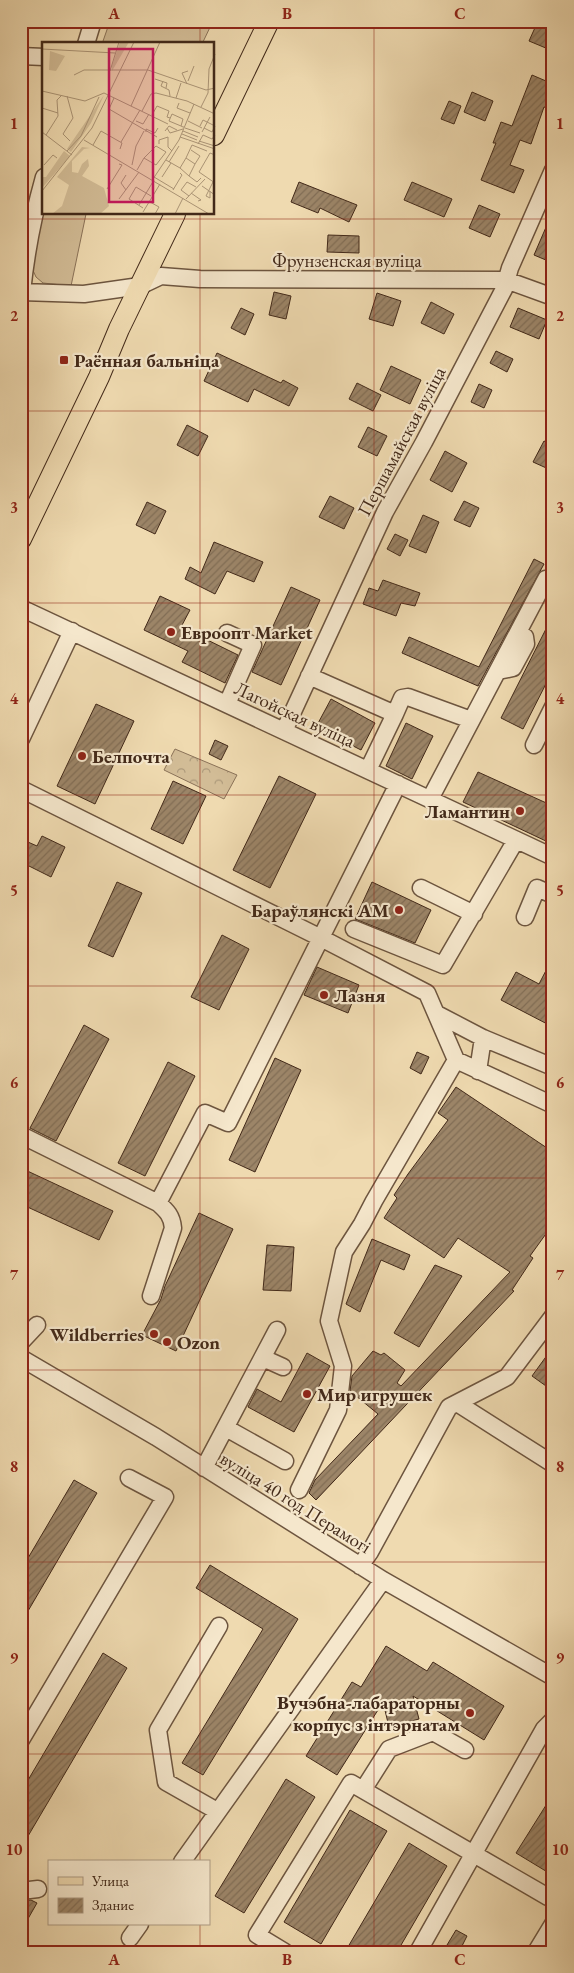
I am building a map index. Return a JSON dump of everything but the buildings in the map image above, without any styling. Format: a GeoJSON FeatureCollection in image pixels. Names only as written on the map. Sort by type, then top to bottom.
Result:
{"type":"FeatureCollection","features":[{"type":"Feature","properties":{"kind":"main road"},"geometry":{"type":"LineString","coordinates":[[215,134],[269,21]]}},
{"type":"Feature","properties":{"kind":"main road"},"geometry":{"type":"LineString","coordinates":[[21,539],[99,378],[175,215]]}},
{"type":"Feature","properties":{"kind":"street"},"geometry":{"type":"LineString","coordinates":[[87,42],[93,21]]}},
{"type":"Feature","properties":{"kind":"street"},"geometry":{"type":"LineString","coordinates":[[21,56],[42,57]]}},
{"type":"Feature","properties":{"kind":"street","name":"Першамайская вуліца"},"geometry":{"type":"LineString","coordinates":[[284,731],[385,512],[504,289],[506,280],[553,170]]}},
{"type":"Feature","properties":{"kind":"street"},"geometry":{"type":"LineString","coordinates":[[22,292],[30,228],[42,184]]}},
{"type":"Feature","properties":{"kind":"street","name":"Фрунзенская вуліца"},"geometry":{"type":"LineString","coordinates":[[22,292],[84,294],[140,286],[161,276],[200,279],[506,280],[553,297]]}},
{"type":"Feature","properties":{"kind":"street"},"geometry":{"type":"LineString","coordinates":[[430,799],[546,579],[553,578]]}},
{"type":"Feature","properties":{"kind":"street","name":"Лагойская вуліца"},"geometry":{"type":"LineString","coordinates":[[21,608],[553,857]]}},
{"type":"Feature","properties":{"kind":"street"},"geometry":{"type":"LineString","coordinates":[[21,740],[72,631]]}},
{"type":"Feature","properties":{"kind":"street"},"geometry":{"type":"LineString","coordinates":[[226,633],[253,646],[227,704]]}},
{"type":"Feature","properties":{"kind":"street"},"geometry":{"type":"LineString","coordinates":[[309,676],[395,714]]}},
{"type":"Feature","properties":{"kind":"street"},"geometry":{"type":"LineString","coordinates":[[368,770],[402,698],[408,697],[471,720]]}},
{"type":"Feature","properties":{"kind":"street"},"geometry":{"type":"LineString","coordinates":[[534,745],[551,717]]}},
{"type":"Feature","properties":{"kind":"street"},"geometry":{"type":"LineString","coordinates":[[158,1203],[205,1113],[228,1123],[398,784]]}},
{"type":"Feature","properties":{"kind":"street"},"geometry":{"type":"LineString","coordinates":[[21,789],[321,938],[427,993],[456,1060],[553,1105]]}},
{"type":"Feature","properties":{"kind":"street"},"geometry":{"type":"LineString","coordinates":[[354,929],[444,965],[516,840]]}},
{"type":"Feature","properties":{"kind":"street"},"geometry":{"type":"LineString","coordinates":[[421,888],[474,914]]}},
{"type":"Feature","properties":{"kind":"street"},"geometry":{"type":"LineString","coordinates":[[525,917],[537,888],[553,895]]}},
{"type":"Feature","properties":{"kind":"street"},"geometry":{"type":"LineString","coordinates":[[437,1014],[484,1038],[553,1067]]}},
{"type":"Feature","properties":{"kind":"street"},"geometry":{"type":"LineString","coordinates":[[478,1071],[484,1038]]}},
{"type":"Feature","properties":{"kind":"street"},"geometry":{"type":"LineString","coordinates":[[299,1490],[338,1410],[343,1366],[330,1321],[344,1252],[456,1060]]}},
{"type":"Feature","properties":{"kind":"street"},"geometry":{"type":"LineString","coordinates":[[21,1134],[158,1203],[167,1211],[172,1218],[173,1228],[151,1296]]}},
{"type":"Feature","properties":{"kind":"street"},"geometry":{"type":"LineString","coordinates":[[360,1566],[370,1552],[449,1407],[507,1377],[553,1316]]}},
{"type":"Feature","properties":{"kind":"street"},"geometry":{"type":"LineString","coordinates":[[21,1342],[37,1324]]}},
{"type":"Feature","properties":{"kind":"street"},"geometry":{"type":"LineString","coordinates":[[204,1468],[276,1330]]}},
{"type":"Feature","properties":{"kind":"street","name":"вуліца 40 год Перамогі"},"geometry":{"type":"LineString","coordinates":[[21,1358],[156,1437],[383,1580],[553,1677]]}},
{"type":"Feature","properties":{"kind":"street"},"geometry":{"type":"LineString","coordinates":[[263,1358],[283,1368]]}},
{"type":"Feature","properties":{"kind":"street"},"geometry":{"type":"LineString","coordinates":[[457,1402],[553,1464]]}},
{"type":"Feature","properties":{"kind":"street"},"geometry":{"type":"LineString","coordinates":[[226,1428],[285,1461]]}},
{"type":"Feature","properties":{"kind":"street"},"geometry":{"type":"LineString","coordinates":[[21,1740],[165,1497],[129,1478]]}},
{"type":"Feature","properties":{"kind":"street"},"geometry":{"type":"LineString","coordinates":[[183,1860],[383,1580]]}},
{"type":"Feature","properties":{"kind":"street"},"geometry":{"type":"LineString","coordinates":[[217,1811],[166,1782],[158,1730],[219,1626]]}},
{"type":"Feature","properties":{"kind":"street"},"geometry":{"type":"LineString","coordinates":[[418,1952],[544,1729],[553,1720]]}},
{"type":"Feature","properties":{"kind":"street"},"geometry":{"type":"LineString","coordinates":[[363,1790],[389,1749],[433,1732],[465,1750]]}},
{"type":"Feature","properties":{"kind":"street"},"geometry":{"type":"LineString","coordinates":[[285,1952],[257,1935],[351,1783],[548,1897]]}},
{"type":"Feature","properties":{"kind":"street"},"geometry":{"type":"LineString","coordinates":[[21,1891],[38,1889]]}},
{"type":"Feature","properties":{"kind":"street"},"geometry":{"type":"LineString","coordinates":[[536,1952],[553,1924]]}},
{"type":"Feature","properties":{"kind":"street"},"geometry":{"type":"LineString","coordinates":[[130,1938],[139,1926]]}},
{"type":"Feature","properties":{"kind":"green space"},"geometry":{"type":"Polygon","coordinates":[[[110,21],[213,21],[203,42],[103,42],[110,21]]]}},
{"type":"Feature","properties":{"kind":"green space"},"geometry":{"type":"Polygon","coordinates":[[[42,212],[42,215],[86,215],[71,286],[43,283],[36,277],[31,266],[42,212]]]}},
{"type":"Feature","properties":{"kind":"green space"},"geometry":{"type":"Polygon","coordinates":[[[175,749],[237,775],[224,799],[164,770],[175,749]]]}},
{"type":"Feature","properties":{"kind":"place","name":"Раённая бальніца"},"geometry":{"type":"Point","coordinates":[64,360]}},
{"type":"Feature","properties":{"kind":"place","name":"Евроопт Market"},"geometry":{"type":"Point","coordinates":[171,632]}},
{"type":"Feature","properties":{"kind":"place","name":"Белпочта"},"geometry":{"type":"Point","coordinates":[82,756]}},
{"type":"Feature","properties":{"kind":"place","name":"Ламантин"},"geometry":{"type":"Point","coordinates":[520,811]}},
{"type":"Feature","properties":{"kind":"place","name":"Бараўлянскі АМ"},"geometry":{"type":"Point","coordinates":[399,910]}},
{"type":"Feature","properties":{"kind":"place","name":"Лазня"},"geometry":{"type":"Point","coordinates":[324,995]}},
{"type":"Feature","properties":{"kind":"place","name":"Wildberries"},"geometry":{"type":"Point","coordinates":[154,1334]}},
{"type":"Feature","properties":{"kind":"place","name":"Ozon"},"geometry":{"type":"Point","coordinates":[167,1342]}},
{"type":"Feature","properties":{"kind":"place","name":"Мир игрушек"},"geometry":{"type":"Point","coordinates":[307,1394]}},
{"type":"Feature","properties":{"kind":"place","name":"Вучэбна-лабараторны корпус з інтэрнатам"},"geometry":{"type":"Point","coordinates":[470,1713]}}]}
